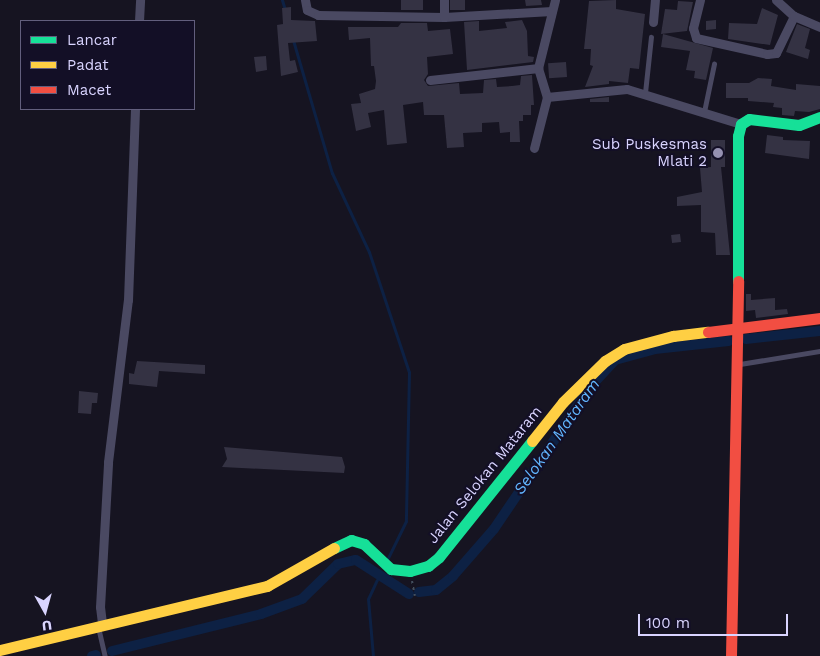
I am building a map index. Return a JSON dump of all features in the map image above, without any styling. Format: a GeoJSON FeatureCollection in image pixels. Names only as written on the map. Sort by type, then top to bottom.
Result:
{"type":"FeatureCollection","features":[{"type":"Feature","properties":{"kind":"street"},"geometry":{"type":"LineString","coordinates":[[139,20],[140,0]]}},
{"type":"Feature","properties":{"kind":"street"},"geometry":{"type":"LineString","coordinates":[[305,0],[307,10],[314,15],[444,17],[552,11]]}},
{"type":"Feature","properties":{"kind":"street"},"geometry":{"type":"LineString","coordinates":[[444,0],[444,17]]}},
{"type":"Feature","properties":{"kind":"street"},"geometry":{"type":"LineString","coordinates":[[534,148],[547,97],[538,68],[555,0]]}},
{"type":"Feature","properties":{"kind":"street"},"geometry":{"type":"LineString","coordinates":[[653,22],[656,0]]}},
{"type":"Feature","properties":{"kind":"street"},"geometry":{"type":"LineString","coordinates":[[700,0],[693,28],[696,38],[767,54],[776,53],[794,16]]}},
{"type":"Feature","properties":{"kind":"street"},"geometry":{"type":"LineString","coordinates":[[776,0],[794,16],[820,27]]}},
{"type":"Feature","properties":{"kind":"street"},"geometry":{"type":"LineString","coordinates":[[430,80],[538,68]]}},
{"type":"Feature","properties":{"kind":"street"},"geometry":{"type":"LineString","coordinates":[[547,97],[612,89],[645,93],[741,124],[757,119],[799,125],[812,123],[820,117]]}},
{"type":"Feature","properties":{"kind":"street"},"geometry":{"type":"LineString","coordinates":[[100,623],[108,462],[128,300],[135,110]]}},
{"type":"Feature","properties":{"kind":"street"},"geometry":{"type":"LineString","coordinates":[[731,656],[738,363],[738,136],[741,124]]}},
{"type":"Feature","properties":{"kind":"street","name":"Jalan Selokan Mataram"},"geometry":{"type":"LineString","coordinates":[[0,650],[100,623],[267,586],[290,575],[322,553],[351,540],[364,544],[391,569],[410,571],[428,566],[439,557],[563,402],[605,361],[624,349],[646,343],[737,332],[820,318]]}},
{"type":"Feature","properties":{"kind":"lane"},"geometry":{"type":"LineString","coordinates":[[645,93],[651,37]]}},
{"type":"Feature","properties":{"kind":"lane"},"geometry":{"type":"LineString","coordinates":[[704,112],[714,64]]}},
{"type":"Feature","properties":{"kind":"lane"},"geometry":{"type":"LineString","coordinates":[[738,363],[820,351]]}},
{"type":"Feature","properties":{"kind":"lane"},"geometry":{"type":"LineString","coordinates":[[100,623],[105,656]]}},
{"type":"Feature","properties":{"kind":"path"},"geometry":{"type":"LineString","coordinates":[[411,577],[415,596]]}},
{"type":"Feature","properties":{"kind":"building"},"geometry":{"type":"Polygon","coordinates":[[[401,0],[423,0],[423,10],[401,10],[401,0]]]}},
{"type":"Feature","properties":{"kind":"building"},"geometry":{"type":"Polygon","coordinates":[[[450,0],[465,0],[465,10],[450,10],[450,0]]]}},
{"type":"Feature","properties":{"kind":"building"},"geometry":{"type":"Polygon","coordinates":[[[525,0],[541,0],[542,5],[526,6],[525,0]]]}},
{"type":"Feature","properties":{"kind":"building"},"geometry":{"type":"Polygon","coordinates":[[[616,0],[616,9],[645,14],[639,69],[630,68],[628,83],[609,81],[609,84],[585,87],[593,66],[590,65],[591,49],[584,49],[589,1],[616,0]]]}},
{"type":"Feature","properties":{"kind":"building"},"geometry":{"type":"Polygon","coordinates":[[[678,1],[693,2],[687,31],[661,34],[665,9],[677,10],[678,1]]]}},
{"type":"Feature","properties":{"kind":"building"},"geometry":{"type":"Polygon","coordinates":[[[291,7],[291,20],[315,21],[317,41],[288,43],[290,61],[295,60],[298,72],[281,76],[277,25],[283,24],[282,8],[291,7]]]}},
{"type":"Feature","properties":{"kind":"building"},"geometry":{"type":"Polygon","coordinates":[[[762,8],[778,15],[770,45],[728,39],[729,23],[757,24],[762,8]]]}},
{"type":"Feature","properties":{"kind":"building"},"geometry":{"type":"Polygon","coordinates":[[[522,20],[527,31],[528,56],[534,57],[533,62],[467,70],[464,22],[479,21],[479,31],[507,28],[505,22],[522,20]]]}},
{"type":"Feature","properties":{"kind":"building"},"geometry":{"type":"Polygon","coordinates":[[[716,20],[716,29],[706,30],[706,21],[716,20]]]}},
{"type":"Feature","properties":{"kind":"building"},"geometry":{"type":"Polygon","coordinates":[[[401,23],[427,23],[428,31],[450,29],[453,54],[427,57],[428,74],[424,80],[428,86],[459,83],[460,94],[483,93],[484,80],[496,79],[497,87],[512,86],[520,85],[521,76],[532,75],[534,105],[531,105],[531,115],[523,115],[523,121],[519,121],[520,142],[510,142],[510,132],[500,133],[499,122],[482,123],[482,132],[463,133],[464,147],[447,148],[444,115],[424,115],[423,102],[403,105],[407,143],[387,145],[384,110],[368,113],[371,127],[356,131],[351,104],[361,103],[359,94],[375,89],[376,81],[374,66],[371,66],[370,38],[349,40],[348,27],[398,27],[401,23]]]}},
{"type":"Feature","properties":{"kind":"building"},"geometry":{"type":"Polygon","coordinates":[[[797,24],[810,29],[805,48],[810,50],[808,59],[786,52],[797,24]]]}},
{"type":"Feature","properties":{"kind":"building"},"geometry":{"type":"Polygon","coordinates":[[[663,34],[713,48],[706,80],[694,78],[695,71],[686,70],[690,51],[661,47],[663,34]]]}},
{"type":"Feature","properties":{"kind":"building"},"geometry":{"type":"Polygon","coordinates":[[[266,56],[267,70],[256,72],[254,57],[266,56]]]}},
{"type":"Feature","properties":{"kind":"building"},"geometry":{"type":"Polygon","coordinates":[[[566,62],[567,77],[549,78],[548,63],[566,62]]]}},
{"type":"Feature","properties":{"kind":"building"},"geometry":{"type":"Polygon","coordinates":[[[758,78],[772,79],[771,86],[796,90],[796,84],[820,86],[820,109],[809,112],[795,111],[794,116],[782,115],[782,108],[773,107],[774,103],[748,101],[748,98],[726,98],[726,83],[749,83],[758,78]]]}},
{"type":"Feature","properties":{"kind":"building"},"geometry":{"type":"Polygon","coordinates":[[[609,97],[609,102],[590,102],[590,99],[609,97]]]}},
{"type":"Feature","properties":{"kind":"building"},"geometry":{"type":"Polygon","coordinates":[[[767,135],[783,137],[783,140],[810,141],[809,159],[765,153],[767,135]]]}},
{"type":"Feature","properties":{"kind":"building"},"geometry":{"type":"Polygon","coordinates":[[[711,140],[725,140],[725,167],[721,167],[730,255],[716,255],[715,233],[701,232],[701,205],[677,206],[677,197],[702,192],[700,168],[711,167],[711,140]]]}},
{"type":"Feature","properties":{"kind":"building"},"geometry":{"type":"Polygon","coordinates":[[[680,234],[681,242],[672,243],[671,235],[680,234]]]}},
{"type":"Feature","properties":{"kind":"building"},"geometry":{"type":"Polygon","coordinates":[[[746,294],[751,294],[751,300],[775,298],[775,310],[787,309],[788,314],[756,318],[755,310],[746,311],[746,294]]]}},
{"type":"Feature","properties":{"kind":"building"},"geometry":{"type":"Polygon","coordinates":[[[137,361],[205,365],[205,374],[159,371],[157,387],[129,384],[129,373],[134,374],[137,361]]]}},
{"type":"Feature","properties":{"kind":"building"},"geometry":{"type":"Polygon","coordinates":[[[79,391],[98,393],[97,403],[92,403],[91,414],[78,413],[79,391]]]}},
{"type":"Feature","properties":{"kind":"building"},"geometry":{"type":"Polygon","coordinates":[[[224,447],[342,457],[345,467],[344,473],[222,467],[227,459],[224,447]]]}},
{"type":"Feature","properties":{"kind":"waterway"},"geometry":{"type":"LineString","coordinates":[[282,0],[285,10]]}},
{"type":"Feature","properties":{"kind":"waterway"},"geometry":{"type":"LineString","coordinates":[[293,40],[332,173],[369,252],[409,372],[406,521],[387,560]]}},
{"type":"Feature","properties":{"kind":"waterway","name":"Selokan Mataram"},"geometry":{"type":"LineString","coordinates":[[746,339],[820,331]]}},
{"type":"Feature","properties":{"kind":"waterway","name":"Selokan Mataram"},"geometry":{"type":"LineString","coordinates":[[419,592],[436,590],[453,576],[494,529],[590,387],[615,360],[655,349],[729,341]]}},
{"type":"Feature","properties":{"kind":"waterway","name":"Selokan Mataram"},"geometry":{"type":"LineString","coordinates":[[112,651],[261,614],[302,599],[338,564],[356,560],[409,594]]}},
{"type":"Feature","properties":{"kind":"waterway"},"geometry":{"type":"LineString","coordinates":[[373,656],[368,599],[377,580]]}},
{"type":"Feature","properties":{"kind":"waterway","name":"Selokan Mataram"},"geometry":{"type":"LineString","coordinates":[[92,656],[96,655]]}},
{"type":"Feature","properties":{"kind":"traffic: fast"},"geometry":{"type":"LineString","coordinates":[[738,281],[738,136],[741,124],[749,119],[799,125],[820,117]]}},
{"type":"Feature","properties":{"kind":"traffic: fast"},"geometry":{"type":"LineString","coordinates":[[334,548],[351,540],[364,544],[391,569],[410,571],[428,566],[439,557],[532,441]]}},
{"type":"Feature","properties":{"kind":"traffic: slow"},"geometry":{"type":"LineString","coordinates":[[532,441],[563,402],[605,361],[624,349],[673,336],[708,332]]}},
{"type":"Feature","properties":{"kind":"traffic: slow"},"geometry":{"type":"LineString","coordinates":[[0,650],[267,586],[334,548]]}},
{"type":"Feature","properties":{"kind":"traffic: jam"},"geometry":{"type":"LineString","coordinates":[[731,656],[738,281]]}},
{"type":"Feature","properties":{"kind":"traffic: jam"},"geometry":{"type":"LineString","coordinates":[[708,332],[820,318]]}},
{"type":"Feature","properties":{"kind":"place","name":"Sub Puskesmas Mlati 2"},"geometry":{"type":"Point","coordinates":[718,153]}}]}
